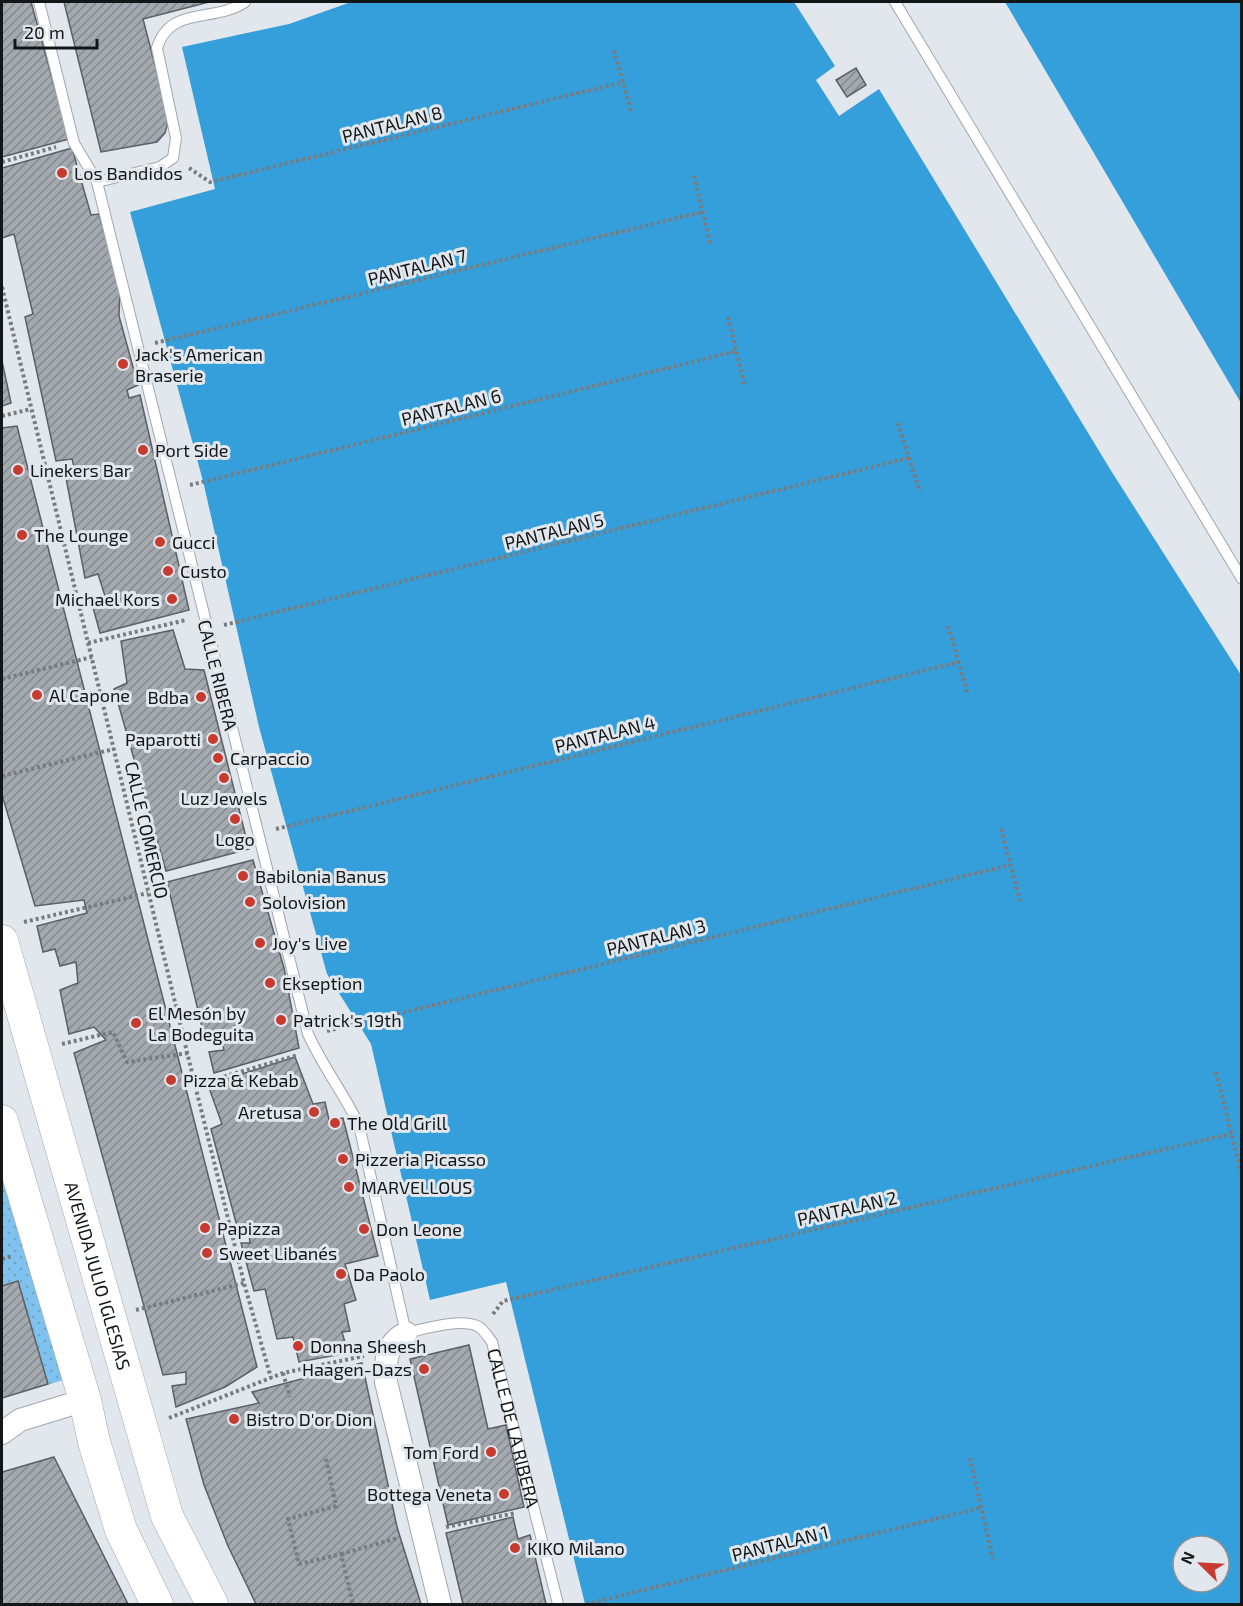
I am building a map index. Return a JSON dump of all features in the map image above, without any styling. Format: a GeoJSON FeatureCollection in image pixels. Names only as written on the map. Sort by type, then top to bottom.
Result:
{"type":"FeatureCollection","features":[{"type":"Feature","properties":{"kind":"street","name":"AVENIDA JULIO IGLESIAS"},"geometry":{"type":"LineString","coordinates":[[8,932],[110,1318],[167,1516],[212,1605]]}},
{"type":"Feature","properties":{"kind":"street"},"geometry":{"type":"LineString","coordinates":[[2,1121],[121,1530],[157,1605]]}},
{"type":"Feature","properties":{"kind":"street"},"geometry":{"type":"LineString","coordinates":[[406,1333],[395,1339],[388,1351],[386,1382],[440,1605]]}},
{"type":"Feature","properties":{"kind":"street"},"geometry":{"type":"LineString","coordinates":[[2,1433],[11,1418],[85,1400]]}},
{"type":"Feature","properties":{"kind":"lane","name":"CALLE RIBERA"},"geometry":{"type":"LineString","coordinates":[[39,2],[74,142],[97,182],[206,630],[308,1034],[359,1125],[406,1333]]}},
{"type":"Feature","properties":{"kind":"lane"},"geometry":{"type":"LineString","coordinates":[[97,182],[160,167],[173,158],[176,138],[157,48],[162,34],[172,24],[245,2]]}},
{"type":"Feature","properties":{"kind":"lane"},"geometry":{"type":"LineString","coordinates":[[895,2],[1242,579]]}},
{"type":"Feature","properties":{"kind":"lane","name":"CALLE DE LA RIBERA"},"geometry":{"type":"LineString","coordinates":[[406,1333],[469,1323],[480,1328],[492,1342],[558,1605]]}},
{"type":"Feature","properties":{"kind":"path"},"geometry":{"type":"LineString","coordinates":[[614,50],[631,111]]}},
{"type":"Feature","properties":{"kind":"path","name":"PANTALAN 8"},"geometry":{"type":"LineString","coordinates":[[173,158],[210,182],[624,82]]}},
{"type":"Feature","properties":{"kind":"path"},"geometry":{"type":"LineString","coordinates":[[2,162],[74,142]]}},
{"type":"Feature","properties":{"kind":"path"},"geometry":{"type":"LineString","coordinates":[[694,176],[711,246]]}},
{"type":"Feature","properties":{"kind":"path","name":"PANTALAN 7"},"geometry":{"type":"LineString","coordinates":[[137,348],[703,212]]}},
{"type":"Feature","properties":{"kind":"path","name":"CALLE COMERCIO"},"geometry":{"type":"LineString","coordinates":[[2,287],[195,1085],[244,1282],[271,1378]]}},
{"type":"Feature","properties":{"kind":"path"},"geometry":{"type":"LineString","coordinates":[[728,317],[745,387]]}},
{"type":"Feature","properties":{"kind":"path","name":"PANTALAN 6"},"geometry":{"type":"LineString","coordinates":[[172,490],[736,351]]}},
{"type":"Feature","properties":{"kind":"path"},"geometry":{"type":"LineString","coordinates":[[2,416],[31,409]]}},
{"type":"Feature","properties":{"kind":"path"},"geometry":{"type":"LineString","coordinates":[[898,423],[920,492]]}},
{"type":"Feature","properties":{"kind":"path","name":"PANTALAN 5"},"geometry":{"type":"LineString","coordinates":[[206,630],[909,458]]}},
{"type":"Feature","properties":{"kind":"path"},"geometry":{"type":"LineString","coordinates":[[88,643],[203,616]]}},
{"type":"Feature","properties":{"kind":"path"},"geometry":{"type":"LineString","coordinates":[[948,626],[968,695]]}},
{"type":"Feature","properties":{"kind":"path"},"geometry":{"type":"LineString","coordinates":[[2,679],[92,657]]}},
{"type":"Feature","properties":{"kind":"path","name":"PANTALAN 4"},"geometry":{"type":"LineString","coordinates":[[258,832],[959,662]]}},
{"type":"Feature","properties":{"kind":"path"},"geometry":{"type":"LineString","coordinates":[[2,776],[114,749]]}},
{"type":"Feature","properties":{"kind":"path"},"geometry":{"type":"LineString","coordinates":[[1001,829],[1020,902]]}},
{"type":"Feature","properties":{"kind":"path","name":"PANTALAN 3"},"geometry":{"type":"LineString","coordinates":[[308,1034],[1010,865]]}},
{"type":"Feature","properties":{"kind":"path"},"geometry":{"type":"LineString","coordinates":[[8,932],[148,892]]}},
{"type":"Feature","properties":{"kind":"path"},"geometry":{"type":"LineString","coordinates":[[52,1047],[113,1032],[127,1062],[188,1053]]}},
{"type":"Feature","properties":{"kind":"path"},"geometry":{"type":"LineString","coordinates":[[195,1085],[315,1050]]}},
{"type":"Feature","properties":{"kind":"path"},"geometry":{"type":"LineString","coordinates":[[1216,1072],[1242,1176]]}},
{"type":"Feature","properties":{"kind":"path","name":"PANTALAN 2"},"geometry":{"type":"LineString","coordinates":[[480,1328],[503,1301],[1231,1134]]}},
{"type":"Feature","properties":{"kind":"path"},"geometry":{"type":"LineString","coordinates":[[110,1318],[244,1282]]}},
{"type":"Feature","properties":{"kind":"path"},"geometry":{"type":"LineString","coordinates":[[141,1430],[283,1373],[388,1351]]}},
{"type":"Feature","properties":{"kind":"path"},"geometry":{"type":"LineString","coordinates":[[283,1373],[290,1397]]}},
{"type":"Feature","properties":{"kind":"path"},"geometry":{"type":"LineString","coordinates":[[970,1458],[993,1559]]}},
{"type":"Feature","properties":{"kind":"path"},"geometry":{"type":"LineString","coordinates":[[326,1459],[336,1506],[288,1519],[299,1564],[422,1532],[534,1509]]}},
{"type":"Feature","properties":{"kind":"path","name":"PANTALAN 1"},"geometry":{"type":"LineString","coordinates":[[586,1605],[980,1508]]}},
{"type":"Feature","properties":{"kind":"path"},"geometry":{"type":"LineString","coordinates":[[341,1554],[353,1605]]}},
{"type":"Feature","properties":{"kind":"shaded area"},"geometry":{"type":"Polygon","coordinates":[[[351,2],[794,2],[835,66],[816,80],[839,116],[879,89],[1110,469],[1241,675],[1241,1604],[585,1604],[506,1282],[430,1300],[371,1044],[327,974],[259,727],[203,481],[130,212],[215,189],[182,47],[289,24],[351,2]]]}},
{"type":"Feature","properties":{"kind":"shaded area"},"geometry":{"type":"Polygon","coordinates":[[[1005,2],[1241,2],[1241,403],[1005,2]]]}},
{"type":"Feature","properties":{"kind":"shaded area"},"geometry":{"type":"Polygon","coordinates":[[[2,1159],[67,1379],[2,1398],[2,1159]]]}},
{"type":"Feature","properties":{"kind":"building"},"geometry":{"type":"Polygon","coordinates":[[[2,2],[31,2],[69,139],[2,157],[2,2]]]}},
{"type":"Feature","properties":{"kind":"building"},"geometry":{"type":"Polygon","coordinates":[[[64,2],[209,2],[143,19],[169,119],[165,133],[157,142],[101,152],[64,2]]]}},
{"type":"Feature","properties":{"kind":"building"},"geometry":{"type":"Polygon","coordinates":[[[856,68],[866,85],[847,97],[836,80],[856,68]]]}},
{"type":"Feature","properties":{"kind":"building"},"geometry":{"type":"Polygon","coordinates":[[[72,148],[91,215],[99,214],[120,288],[119,316],[138,385],[127,390],[129,398],[140,395],[189,610],[100,633],[91,600],[105,596],[98,574],[85,578],[66,478],[76,475],[72,459],[56,461],[25,317],[33,314],[14,234],[2,238],[2,168],[72,148]]]}},
{"type":"Feature","properties":{"kind":"building"},"geometry":{"type":"Polygon","coordinates":[[[2,361],[11,403],[2,406],[2,361]]]}},
{"type":"Feature","properties":{"kind":"building"},"geometry":{"type":"Polygon","coordinates":[[[17,426],[257,1367],[225,1387],[176,1407],[172,1386],[186,1384],[186,1372],[163,1375],[74,1053],[106,1040],[94,1027],[69,1034],[60,990],[78,983],[76,962],[60,966],[55,949],[43,952],[37,926],[87,913],[84,900],[35,906],[2,795],[2,428],[17,426]]]}},
{"type":"Feature","properties":{"kind":"building"},"geometry":{"type":"Polygon","coordinates":[[[173,630],[185,669],[204,670],[249,849],[166,871],[114,689],[127,683],[121,641],[173,630]]]}},
{"type":"Feature","properties":{"kind":"building"},"geometry":{"type":"Polygon","coordinates":[[[253,860],[284,968],[299,1048],[214,1073],[209,1052],[224,1050],[219,1030],[203,1031],[167,882],[253,860]]]}},
{"type":"Feature","properties":{"kind":"building"},"geometry":{"type":"Polygon","coordinates":[[[295,1057],[313,1104],[325,1102],[329,1120],[343,1118],[378,1256],[345,1264],[356,1300],[344,1304],[350,1331],[342,1332],[348,1353],[299,1362],[293,1337],[277,1339],[265,1289],[254,1291],[241,1243],[250,1243],[248,1224],[238,1230],[211,1129],[222,1124],[208,1085],[295,1057]]]}},
{"type":"Feature","properties":{"kind":"building"},"geometry":{"type":"Polygon","coordinates":[[[18,1281],[48,1384],[2,1398],[2,1286],[18,1281]]]}},
{"type":"Feature","properties":{"kind":"building"},"geometry":{"type":"Polygon","coordinates":[[[469,1345],[488,1429],[506,1425],[524,1507],[448,1525],[410,1359],[469,1345]]]}},
{"type":"Feature","properties":{"kind":"building"},"geometry":{"type":"Polygon","coordinates":[[[362,1363],[397,1527],[421,1604],[256,1604],[228,1546],[204,1485],[186,1419],[259,1403],[252,1392],[362,1363]]]}},
{"type":"Feature","properties":{"kind":"building"},"geometry":{"type":"Polygon","coordinates":[[[54,1457],[128,1604],[2,1604],[2,1472],[54,1457]]]}},
{"type":"Feature","properties":{"kind":"building"},"geometry":{"type":"Polygon","coordinates":[[[513,1517],[518,1539],[530,1535],[546,1604],[463,1604],[446,1533],[513,1517]]]}},
{"type":"Feature","properties":{"kind":"place","name":"Los Bandidos"},"geometry":{"type":"Point","coordinates":[62,173]}},
{"type":"Feature","properties":{"kind":"place","name":"Jack's American Braserie"},"geometry":{"type":"Point","coordinates":[123,364]}},
{"type":"Feature","properties":{"kind":"place","name":"Port Side"},"geometry":{"type":"Point","coordinates":[143,450]}},
{"type":"Feature","properties":{"kind":"place","name":"Linekers Bar"},"geometry":{"type":"Point","coordinates":[18,470]}},
{"type":"Feature","properties":{"kind":"place","name":"The Lounge"},"geometry":{"type":"Point","coordinates":[22,535]}},
{"type":"Feature","properties":{"kind":"place","name":"Gucci"},"geometry":{"type":"Point","coordinates":[160,542]}},
{"type":"Feature","properties":{"kind":"place","name":"Custo"},"geometry":{"type":"Point","coordinates":[168,571]}},
{"type":"Feature","properties":{"kind":"place","name":"Michael Kors"},"geometry":{"type":"Point","coordinates":[172,599]}},
{"type":"Feature","properties":{"kind":"place","name":"Al Capone"},"geometry":{"type":"Point","coordinates":[37,695]}},
{"type":"Feature","properties":{"kind":"place","name":"Bdba"},"geometry":{"type":"Point","coordinates":[201,697]}},
{"type":"Feature","properties":{"kind":"place","name":"Paparotti"},"geometry":{"type":"Point","coordinates":[213,739]}},
{"type":"Feature","properties":{"kind":"place","name":"Carpaccio"},"geometry":{"type":"Point","coordinates":[218,758]}},
{"type":"Feature","properties":{"kind":"place","name":"Luz Jewels"},"geometry":{"type":"Point","coordinates":[224,778]}},
{"type":"Feature","properties":{"kind":"place","name":"Logo"},"geometry":{"type":"Point","coordinates":[235,819]}},
{"type":"Feature","properties":{"kind":"place","name":"Babilonia Banus"},"geometry":{"type":"Point","coordinates":[243,876]}},
{"type":"Feature","properties":{"kind":"place","name":"Solovision"},"geometry":{"type":"Point","coordinates":[250,902]}},
{"type":"Feature","properties":{"kind":"place","name":"Joy's Live"},"geometry":{"type":"Point","coordinates":[260,943]}},
{"type":"Feature","properties":{"kind":"place","name":"Ekseption"},"geometry":{"type":"Point","coordinates":[270,983]}},
{"type":"Feature","properties":{"kind":"place","name":"Patrick's 19th"},"geometry":{"type":"Point","coordinates":[281,1020]}},
{"type":"Feature","properties":{"kind":"place","name":"El Mesón by La Bodeguita"},"geometry":{"type":"Point","coordinates":[136,1023]}},
{"type":"Feature","properties":{"kind":"place","name":"Pizza & Kebab"},"geometry":{"type":"Point","coordinates":[171,1080]}},
{"type":"Feature","properties":{"kind":"place","name":"Aretusa"},"geometry":{"type":"Point","coordinates":[314,1112]}},
{"type":"Feature","properties":{"kind":"place","name":"The Old Grill"},"geometry":{"type":"Point","coordinates":[335,1123]}},
{"type":"Feature","properties":{"kind":"place","name":"Pizzeria Picasso"},"geometry":{"type":"Point","coordinates":[343,1159]}},
{"type":"Feature","properties":{"kind":"place","name":"MARVELLOUS"},"geometry":{"type":"Point","coordinates":[349,1187]}},
{"type":"Feature","properties":{"kind":"place","name":"Papizza"},"geometry":{"type":"Point","coordinates":[205,1228]}},
{"type":"Feature","properties":{"kind":"place","name":"Don Leone"},"geometry":{"type":"Point","coordinates":[364,1229]}},
{"type":"Feature","properties":{"kind":"place","name":"Sweet Libanés"},"geometry":{"type":"Point","coordinates":[207,1253]}},
{"type":"Feature","properties":{"kind":"place","name":"Da Paolo"},"geometry":{"type":"Point","coordinates":[341,1274]}},
{"type":"Feature","properties":{"kind":"place","name":"Donna Sheesh"},"geometry":{"type":"Point","coordinates":[298,1346]}},
{"type":"Feature","properties":{"kind":"place","name":"Haagen-Dazs"},"geometry":{"type":"Point","coordinates":[424,1369]}},
{"type":"Feature","properties":{"kind":"place","name":"Bistro D'or Dion"},"geometry":{"type":"Point","coordinates":[234,1419]}},
{"type":"Feature","properties":{"kind":"place","name":"Tom Ford"},"geometry":{"type":"Point","coordinates":[491,1452]}},
{"type":"Feature","properties":{"kind":"place","name":"Bottega Veneta"},"geometry":{"type":"Point","coordinates":[504,1494]}},
{"type":"Feature","properties":{"kind":"place","name":"KIKO Milano"},"geometry":{"type":"Point","coordinates":[515,1548]}}]}
